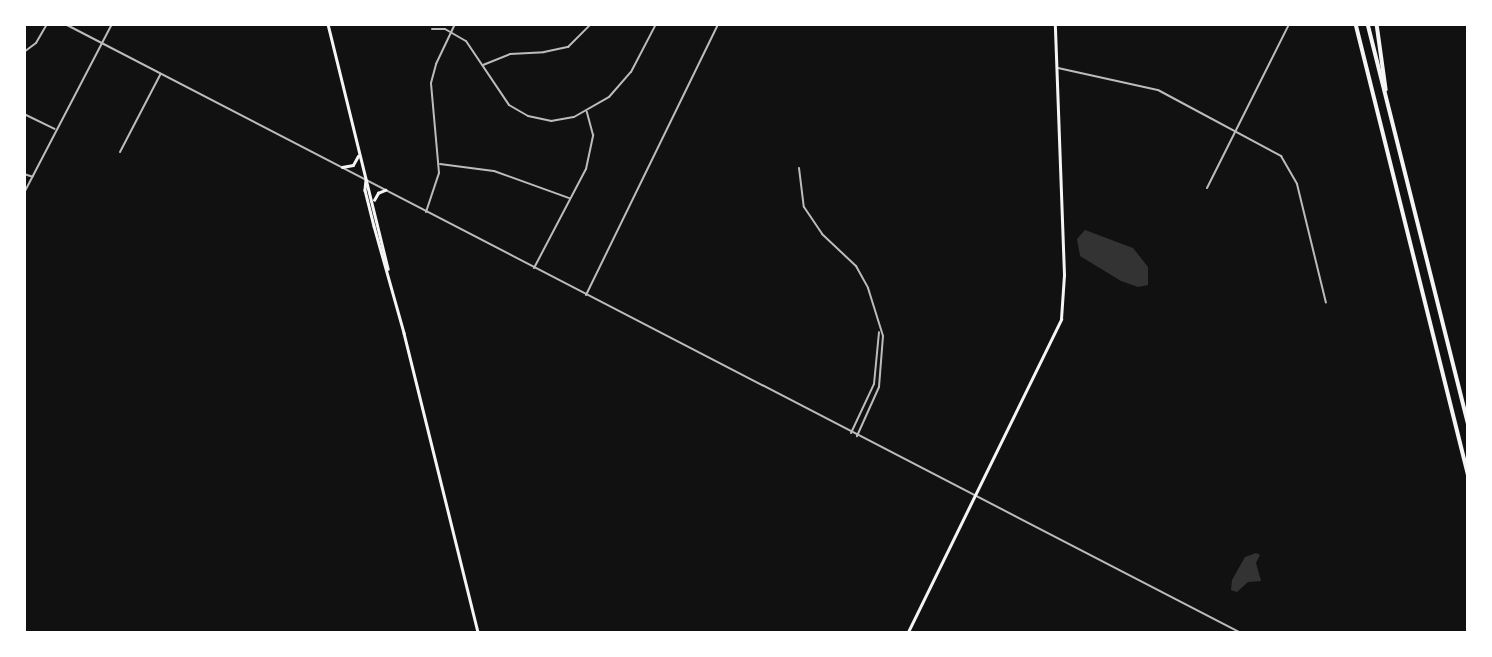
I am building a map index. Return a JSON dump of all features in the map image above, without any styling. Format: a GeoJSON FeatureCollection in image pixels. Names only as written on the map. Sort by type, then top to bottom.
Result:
{"type":"FeatureCollection","features":[{"type":"Feature","properties":{"kind":"highway"},"geometry":{"type":"LineString","coordinates":[[1356,24],[1468,474]]}},
{"type":"Feature","properties":{"kind":"highway"},"geometry":{"type":"LineString","coordinates":[[1368,24],[1468,423]]}},
{"type":"Feature","properties":{"kind":"highway"},"geometry":{"type":"LineString","coordinates":[[1377,24],[1390,115]]}},
{"type":"Feature","properties":{"kind":"main road"},"geometry":{"type":"LineString","coordinates":[[328,24],[374,204],[388,274]]}},
{"type":"Feature","properties":{"kind":"main road"},"geometry":{"type":"LineString","coordinates":[[908,632],[1055,334],[1063,309],[1065,275],[1055,24]]}},
{"type":"Feature","properties":{"kind":"main road"},"geometry":{"type":"LineString","coordinates":[[342,167],[353,165],[359,152]]}},
{"type":"Feature","properties":{"kind":"main road"},"geometry":{"type":"LineString","coordinates":[[366,180],[365,190],[478,632]]}},
{"type":"Feature","properties":{"kind":"main road"},"geometry":{"type":"LineString","coordinates":[[374,204],[376,195],[385,190]]}},
{"type":"Feature","properties":{"kind":"street"},"geometry":{"type":"LineString","coordinates":[[24,52],[36,43],[47,24]]}},
{"type":"Feature","properties":{"kind":"street"},"geometry":{"type":"LineString","coordinates":[[65,24],[1238,632]]}},
{"type":"Feature","properties":{"kind":"street"},"geometry":{"type":"LineString","coordinates":[[24,193],[112,24]]}},
{"type":"Feature","properties":{"kind":"street"},"geometry":{"type":"LineString","coordinates":[[426,212],[437,185],[439,164],[432,83],[436,64],[455,24]]}},
{"type":"Feature","properties":{"kind":"street"},"geometry":{"type":"LineString","coordinates":[[483,65],[510,54],[568,47],[592,24]]}},
{"type":"Feature","properties":{"kind":"street"},"geometry":{"type":"LineString","coordinates":[[432,29],[440,27],[466,41],[501,97],[528,116],[562,120],[586,111],[621,85],[656,24]]}},
{"type":"Feature","properties":{"kind":"street"},"geometry":{"type":"LineString","coordinates":[[586,295],[718,24]]}},
{"type":"Feature","properties":{"kind":"street"},"geometry":{"type":"LineString","coordinates":[[1207,188],[1289,24]]}},
{"type":"Feature","properties":{"kind":"street"},"geometry":{"type":"LineString","coordinates":[[1057,68],[1150,87],[1276,152],[1292,172],[1326,303]]}},
{"type":"Feature","properties":{"kind":"street"},"geometry":{"type":"LineString","coordinates":[[120,152],[161,74]]}},
{"type":"Feature","properties":{"kind":"street"},"geometry":{"type":"LineString","coordinates":[[534,268],[586,169],[593,135],[586,111]]}},
{"type":"Feature","properties":{"kind":"street"},"geometry":{"type":"LineString","coordinates":[[24,114],[56,130]]}},
{"type":"Feature","properties":{"kind":"street"},"geometry":{"type":"LineString","coordinates":[[439,164],[486,169],[570,198]]}},
{"type":"Feature","properties":{"kind":"street"},"geometry":{"type":"LineString","coordinates":[[799,168],[804,207],[822,234],[856,266],[868,288],[883,336],[879,387],[858,436]]}},
{"type":"Feature","properties":{"kind":"street"},"geometry":{"type":"LineString","coordinates":[[24,174],[33,177]]}},
{"type":"Feature","properties":{"kind":"street"},"geometry":{"type":"LineString","coordinates":[[851,433],[873,386],[880,331]]}},
{"type":"Feature","properties":{"kind":"street"},"geometry":{"type":"LineString","coordinates":[[877,359],[883,359]]}},
{"type":"Feature","properties":{"kind":"street"},"geometry":{"type":"LineString","coordinates":[[873,386],[879,387]]}},
{"type":"Feature","properties":{"kind":"shaded area"},"geometry":{"type":"Polygon","coordinates":[[[1085,230],[1133,248],[1148,267],[1148,285],[1138,287],[1121,281],[1080,256],[1077,239],[1085,230]]]}},
{"type":"Feature","properties":{"kind":"shaded area"},"geometry":{"type":"Polygon","coordinates":[[[1256,553],[1260,555],[1256,563],[1261,581],[1248,582],[1237,592],[1231,590],[1232,580],[1245,557],[1256,553]]]}}]}
